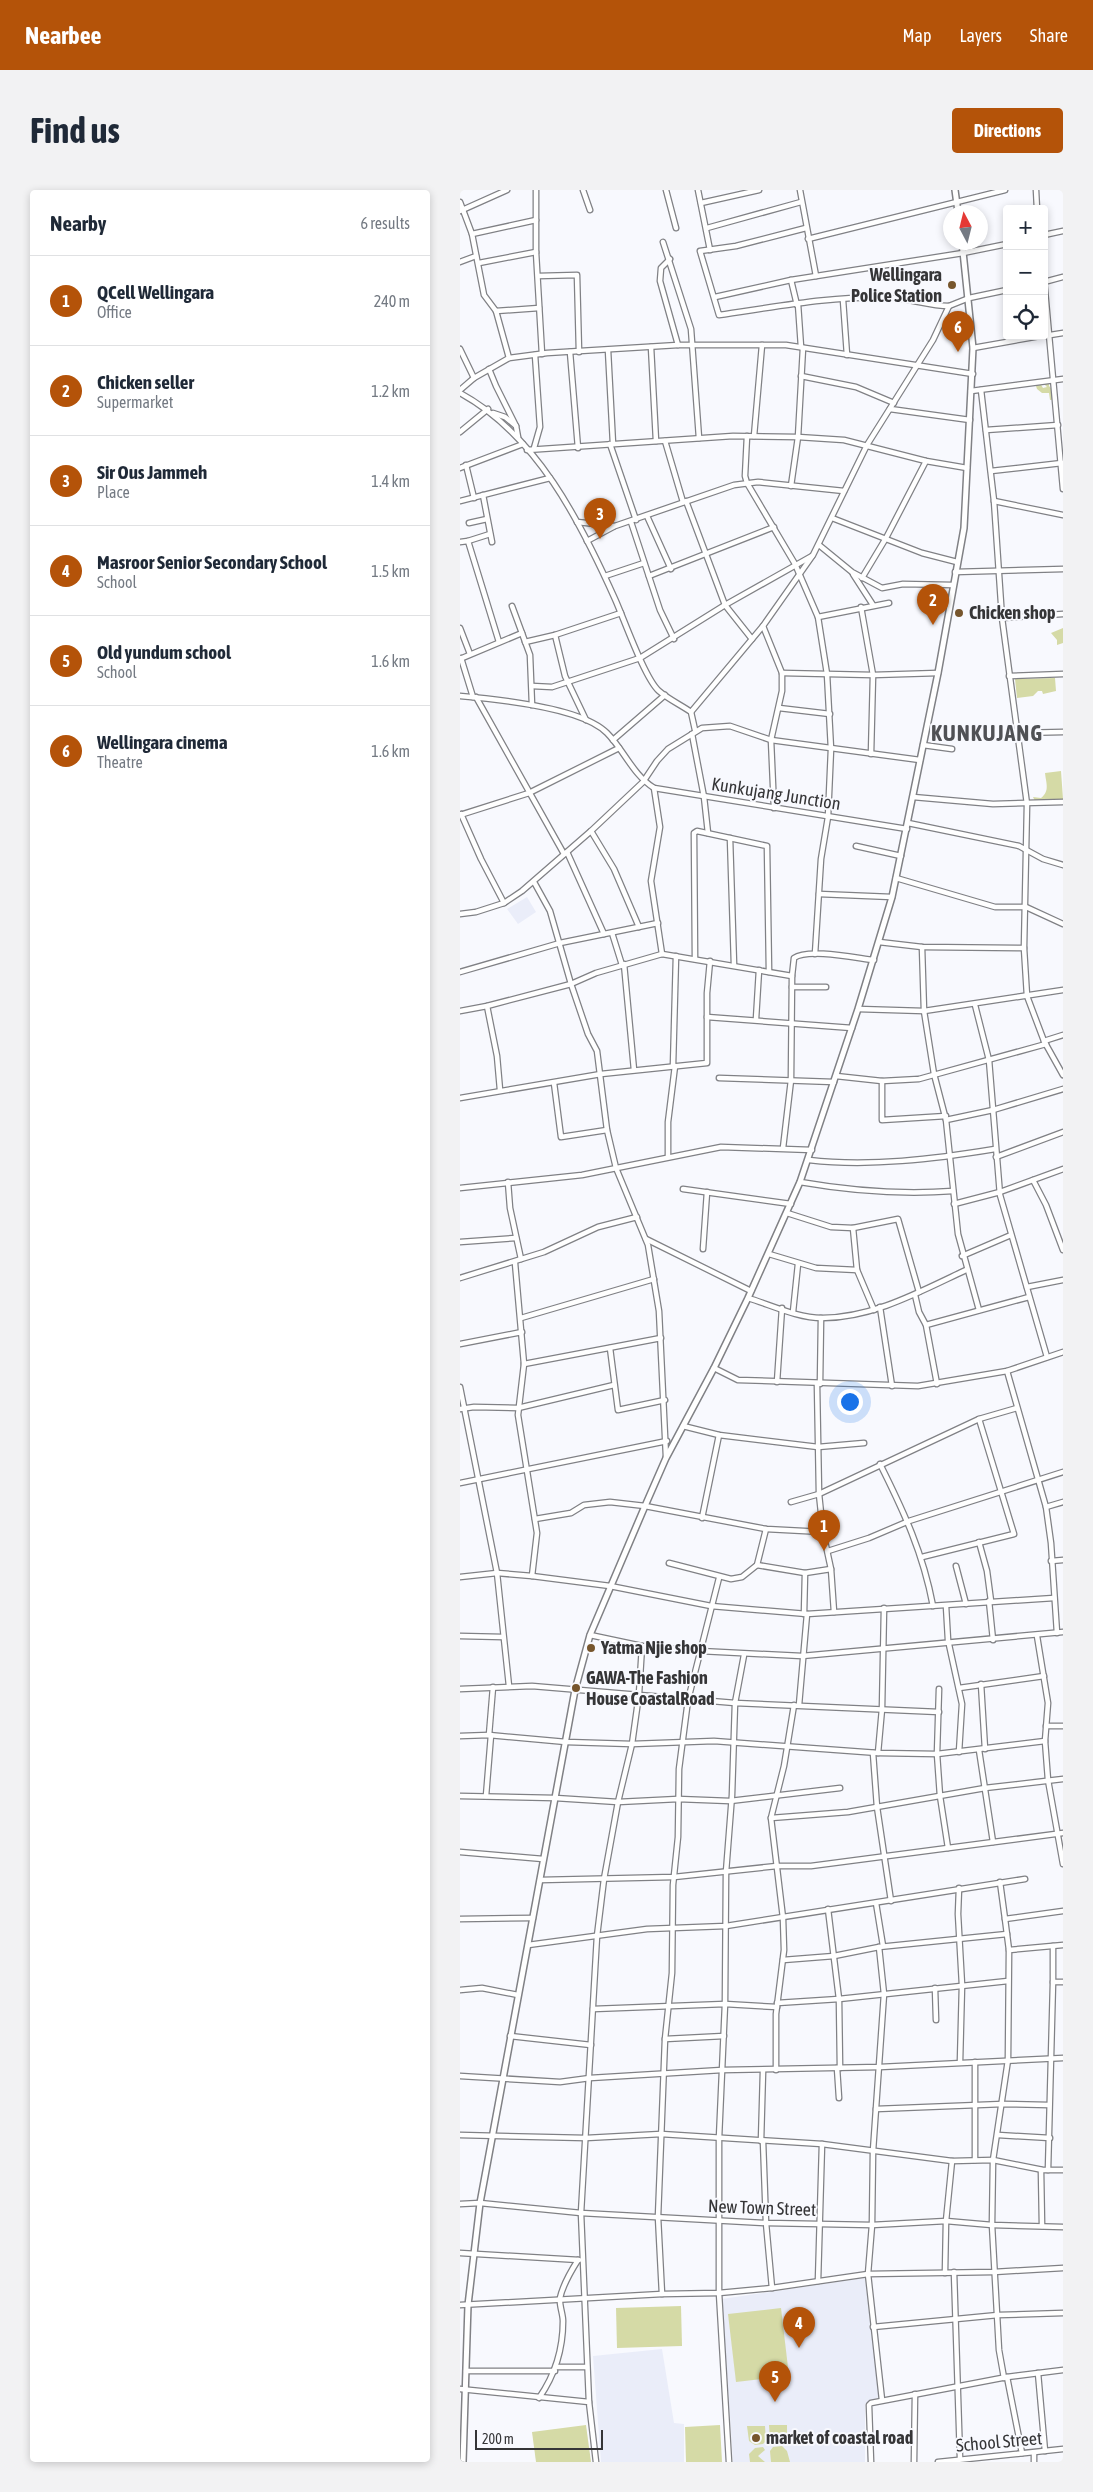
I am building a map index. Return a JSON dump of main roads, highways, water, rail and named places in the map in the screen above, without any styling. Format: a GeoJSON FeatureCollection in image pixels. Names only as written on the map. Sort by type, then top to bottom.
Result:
{"type":"FeatureCollection","features":[{"type":"Feature","properties":{"kind":"place","name":"Wellingara Police Station"},"geometry":{"type":"Point","coordinates":[952,285]}},
{"type":"Feature","properties":{"kind":"place","name":"Wellingara cinema"},"geometry":{"type":"Point","coordinates":[958,352]}},
{"type":"Feature","properties":{"kind":"place","name":"Sir Ous Jammeh"},"geometry":{"type":"Point","coordinates":[600,539]}},
{"type":"Feature","properties":{"kind":"place","name":"Chicken shop"},"geometry":{"type":"Point","coordinates":[959,613]}},
{"type":"Feature","properties":{"kind":"place","name":"Chicken seller"},"geometry":{"type":"Point","coordinates":[933,625]}},
{"type":"Feature","properties":{"kind":"place","name":"QCell Wellingara"},"geometry":{"type":"Point","coordinates":[824,1551]}},
{"type":"Feature","properties":{"kind":"place","name":"Yatma Njie shop"},"geometry":{"type":"Point","coordinates":[591,1648]}},
{"type":"Feature","properties":{"kind":"place","name":"GAWA-The Fashion House CoastalRoad"},"geometry":{"type":"Point","coordinates":[576,1688]}},
{"type":"Feature","properties":{"kind":"place","name":"Masroor Senior Secondary School"},"geometry":{"type":"Point","coordinates":[799,2348]}},
{"type":"Feature","properties":{"kind":"place","name":"Old yundum school"},"geometry":{"type":"Point","coordinates":[775,2402]}},
{"type":"Feature","properties":{"kind":"place","name":"market of coastal road"},"geometry":{"type":"Point","coordinates":[756,2438]}},
{"type":"Feature","properties":{"kind":"district","name":"KUNKUJANG"},"geometry":{"type":"Point","coordinates":[987,733]}}]}
